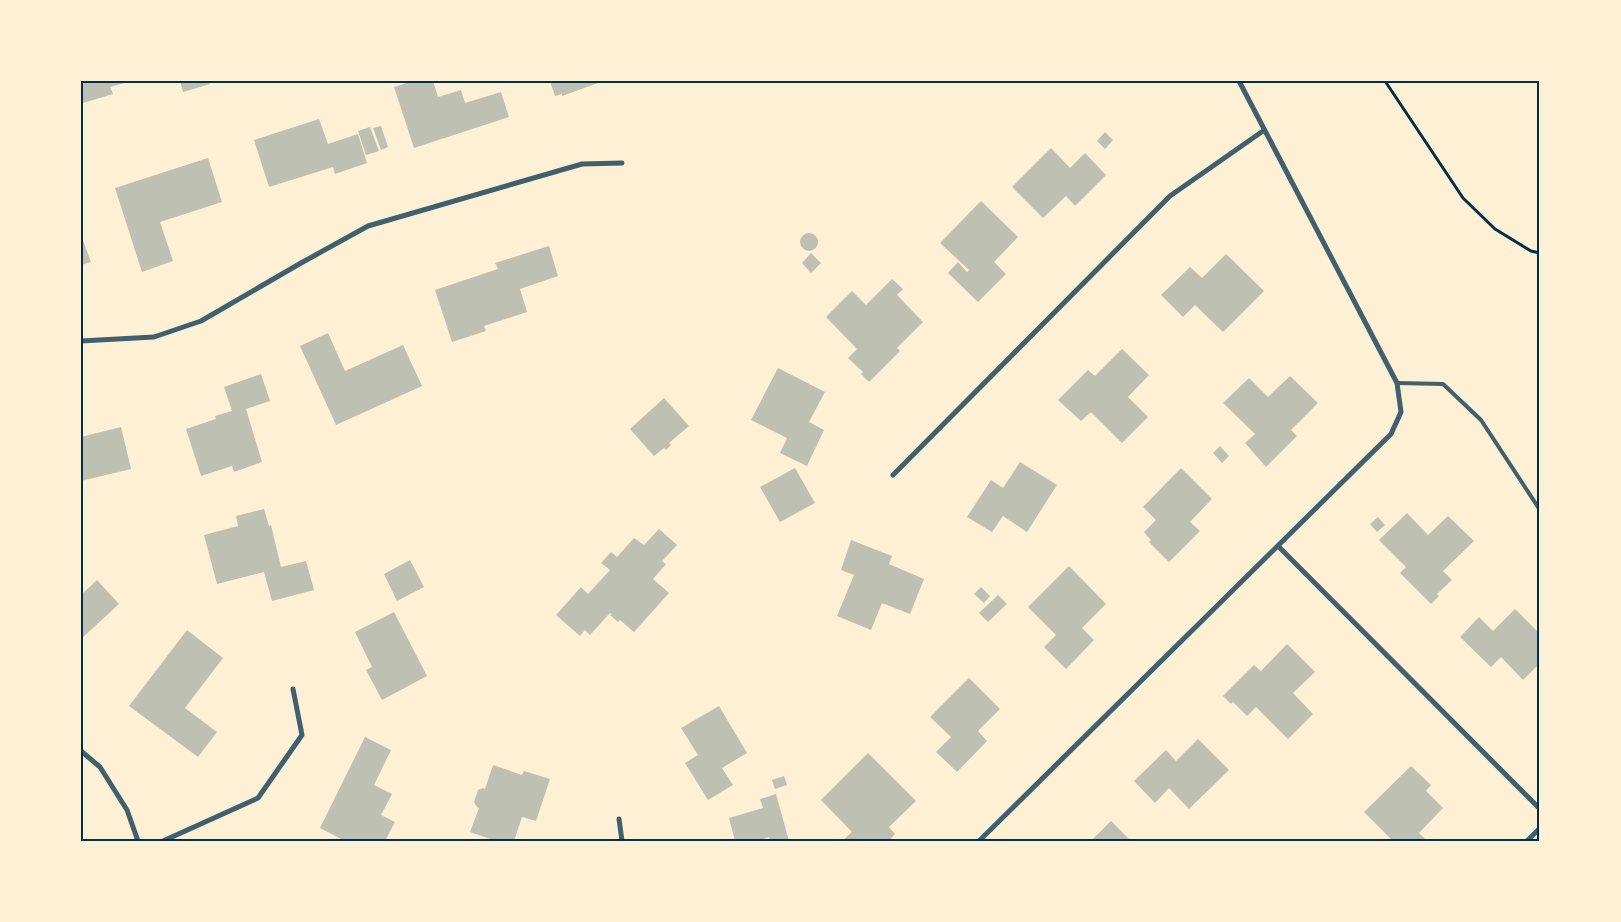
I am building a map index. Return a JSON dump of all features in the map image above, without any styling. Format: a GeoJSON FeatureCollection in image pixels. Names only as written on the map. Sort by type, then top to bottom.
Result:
{"type":"FeatureCollection","features":[{"type":"Feature","properties":{"kind":"street"},"geometry":{"type":"LineString","coordinates":[[979,841],[1391,434],[1401,412],[1397,383],[1238,81]]}},
{"type":"Feature","properties":{"kind":"street"},"geometry":{"type":"LineString","coordinates":[[893,475],[1170,196],[1263,131]]}},
{"type":"Feature","properties":{"kind":"street"},"geometry":{"type":"LineString","coordinates":[[81,341],[154,337],[201,322],[368,226],[582,164],[622,163]]}},
{"type":"Feature","properties":{"kind":"street"},"geometry":{"type":"LineString","coordinates":[[1278,546],[1540,809]]}},
{"type":"Feature","properties":{"kind":"street"},"geometry":{"type":"LineString","coordinates":[[163,841],[258,798],[302,735],[293,689]]}},
{"type":"Feature","properties":{"kind":"street"},"geometry":{"type":"LineString","coordinates":[[81,751],[100,767],[123,803],[138,841]]}},
{"type":"Feature","properties":{"kind":"street"},"geometry":{"type":"LineString","coordinates":[[619,819],[622,841]]}},
{"type":"Feature","properties":{"kind":"street"},"geometry":{"type":"LineString","coordinates":[[1527,841],[1540,828]]}},
{"type":"Feature","properties":{"kind":"lane"},"geometry":{"type":"LineString","coordinates":[[1397,383],[1442,384],[1482,420],[1540,510]]}},
{"type":"Feature","properties":{"kind":"path"},"geometry":{"type":"LineString","coordinates":[[1385,81],[1463,198],[1495,228],[1531,251],[1540,253]]}},
{"type":"Feature","properties":{"kind":"building"},"geometry":{"type":"Polygon","coordinates":[[[81,81],[128,82],[110,87],[113,94],[83,103],[81,81]]]}},
{"type":"Feature","properties":{"kind":"building"},"geometry":{"type":"Polygon","coordinates":[[[180,81],[209,81],[210,84],[183,92],[180,81]]]}},
{"type":"Feature","properties":{"kind":"building"},"geometry":{"type":"Polygon","coordinates":[[[413,81],[433,81],[438,97],[461,90],[465,103],[501,92],[509,117],[414,148],[394,87],[413,81]]]}},
{"type":"Feature","properties":{"kind":"building"},"geometry":{"type":"Polygon","coordinates":[[[550,81],[601,82],[562,96],[562,94],[555,96],[550,81]]]}},
{"type":"Feature","properties":{"kind":"building"},"geometry":{"type":"Polygon","coordinates":[[[319,119],[328,144],[358,134],[367,163],[335,174],[333,167],[269,187],[254,140],[319,119]]]}},
{"type":"Feature","properties":{"kind":"building"},"geometry":{"type":"Polygon","coordinates":[[[381,126],[388,147],[381,150],[373,128],[381,126]]]}},
{"type":"Feature","properties":{"kind":"building"},"geometry":{"type":"Polygon","coordinates":[[[370,127],[379,151],[366,155],[358,131],[370,127]]]}},
{"type":"Feature","properties":{"kind":"building"},"geometry":{"type":"Polygon","coordinates":[[[1105,132],[1113,140],[1105,149],[1097,141],[1105,132]]]}},
{"type":"Feature","properties":{"kind":"building"},"geometry":{"type":"Polygon","coordinates":[[[1051,148],[1070,168],[1085,153],[1106,175],[1075,206],[1066,196],[1043,218],[1012,187],[1051,148]]]}},
{"type":"Feature","properties":{"kind":"building"},"geometry":{"type":"Polygon","coordinates":[[[208,158],[222,202],[160,222],[173,261],[142,272],[115,188],[208,158]]]}},
{"type":"Feature","properties":{"kind":"building"},"geometry":{"type":"Polygon","coordinates":[[[981,201],[1018,237],[994,262],[1006,274],[978,302],[948,273],[958,262],[967,272],[969,270],[940,243],[981,201]]]}},
{"type":"Feature","properties":{"kind":"building"},"geometry":{"type":"Polygon","coordinates":[[[809,233],[815,236],[818,242],[815,248],[809,251],[803,248],[800,242],[803,236],[809,233]]]}},
{"type":"Feature","properties":{"kind":"building"},"geometry":{"type":"Polygon","coordinates":[[[81,235],[91,262],[81,265],[81,235]]]}},
{"type":"Feature","properties":{"kind":"building"},"geometry":{"type":"Polygon","coordinates":[[[549,246],[558,276],[520,289],[527,312],[484,326],[486,331],[452,342],[435,290],[498,269],[495,263],[549,246]]]}},
{"type":"Feature","properties":{"kind":"building"},"geometry":{"type":"Polygon","coordinates":[[[811,253],[821,263],[811,273],[802,263],[811,253]]]}},
{"type":"Feature","properties":{"kind":"building"},"geometry":{"type":"Polygon","coordinates":[[[1226,254],[1264,291],[1223,332],[1195,305],[1183,317],[1161,295],[1190,267],[1202,278],[1226,254]]]}},
{"type":"Feature","properties":{"kind":"building"},"geometry":{"type":"Polygon","coordinates":[[[892,279],[903,289],[897,295],[923,322],[897,348],[900,351],[869,382],[861,374],[863,372],[848,358],[857,349],[826,317],[852,291],[866,305],[892,279]]]}},
{"type":"Feature","properties":{"kind":"building"},"geometry":{"type":"Polygon","coordinates":[[[328,333],[345,371],[403,345],[422,386],[336,425],[300,346],[328,333]]]}},
{"type":"Feature","properties":{"kind":"building"},"geometry":{"type":"Polygon","coordinates":[[[1122,349],[1149,375],[1128,397],[1148,417],[1122,443],[1091,412],[1081,421],[1058,400],[1088,370],[1095,376],[1122,349]]]}},
{"type":"Feature","properties":{"kind":"building"},"geometry":{"type":"Polygon","coordinates":[[[778,368],[825,392],[809,422],[824,430],[807,466],[780,453],[787,438],[751,420],[778,368]]]}},
{"type":"Feature","properties":{"kind":"building"},"geometry":{"type":"Polygon","coordinates":[[[261,374],[270,401],[246,409],[262,462],[234,472],[232,466],[201,476],[186,429],[216,419],[215,416],[232,411],[224,387],[261,374]]]}},
{"type":"Feature","properties":{"kind":"building"},"geometry":{"type":"Polygon","coordinates":[[[1290,376],[1318,403],[1291,430],[1297,436],[1266,467],[1245,443],[1255,434],[1223,403],[1249,378],[1268,397],[1290,376]]]}},
{"type":"Feature","properties":{"kind":"building"},"geometry":{"type":"Polygon","coordinates":[[[664,398],[689,426],[669,443],[671,445],[666,450],[664,448],[654,456],[630,429],[664,398]]]}},
{"type":"Feature","properties":{"kind":"building"},"geometry":{"type":"Polygon","coordinates":[[[121,427],[131,469],[81,481],[81,437],[121,427]]]}},
{"type":"Feature","properties":{"kind":"building"},"geometry":{"type":"Polygon","coordinates":[[[1220,446],[1229,456],[1222,463],[1213,453],[1220,446]]]}},
{"type":"Feature","properties":{"kind":"building"},"geometry":{"type":"Polygon","coordinates":[[[1020,462],[1057,485],[1027,532],[1003,516],[992,532],[967,517],[991,480],[1003,488],[1020,462]]]}},
{"type":"Feature","properties":{"kind":"building"},"geometry":{"type":"Polygon","coordinates":[[[795,468],[815,503],[780,522],[760,487],[795,468]]]}},
{"type":"Feature","properties":{"kind":"building"},"geometry":{"type":"Polygon","coordinates":[[[1181,468],[1212,499],[1190,522],[1200,531],[1169,562],[1149,542],[1151,540],[1144,532],[1156,520],[1143,507],[1181,468]]]}},
{"type":"Feature","properties":{"kind":"building"},"geometry":{"type":"Polygon","coordinates":[[[264,509],[269,526],[271,525],[281,567],[306,561],[314,590],[272,601],[264,572],[217,584],[204,535],[238,526],[236,516],[264,509]]]}},
{"type":"Feature","properties":{"kind":"building"},"geometry":{"type":"Polygon","coordinates":[[[1407,513],[1428,535],[1448,516],[1474,541],[1443,571],[1452,580],[1437,594],[1439,596],[1431,604],[1400,573],[1406,567],[1379,540],[1407,513]]]}},
{"type":"Feature","properties":{"kind":"building"},"geometry":{"type":"Polygon","coordinates":[[[1378,517],[1385,525],[1377,532],[1370,524],[1378,517]]]}},
{"type":"Feature","properties":{"kind":"building"},"geometry":{"type":"Polygon","coordinates":[[[659,529],[677,545],[662,561],[666,564],[653,579],[669,593],[634,632],[620,620],[618,622],[610,613],[590,635],[585,630],[580,636],[556,615],[581,587],[588,594],[610,570],[601,563],[611,552],[617,557],[634,538],[644,545],[659,529]]]}},
{"type":"Feature","properties":{"kind":"building"},"geometry":{"type":"Polygon","coordinates":[[[851,540],[892,556],[889,564],[924,579],[910,614],[882,603],[871,630],[837,616],[854,575],[841,570],[851,540]]]}},
{"type":"Feature","properties":{"kind":"building"},"geometry":{"type":"Polygon","coordinates":[[[410,560],[424,587],[397,601],[384,574],[410,560]]]}},
{"type":"Feature","properties":{"kind":"building"},"geometry":{"type":"Polygon","coordinates":[[[1069,566],[1106,604],[1082,628],[1094,640],[1066,669],[1044,647],[1056,635],[1028,607],[1069,566]]]}},
{"type":"Feature","properties":{"kind":"building"},"geometry":{"type":"Polygon","coordinates":[[[97,580],[119,604],[81,639],[81,595],[97,580]]]}},
{"type":"Feature","properties":{"kind":"building"},"geometry":{"type":"Polygon","coordinates":[[[981,587],[990,596],[984,603],[974,594],[981,587]]]}},
{"type":"Feature","properties":{"kind":"building"},"geometry":{"type":"Polygon","coordinates":[[[998,595],[1007,604],[988,622],[979,613],[998,595]]]}},
{"type":"Feature","properties":{"kind":"building"},"geometry":{"type":"Polygon","coordinates":[[[1515,609],[1540,634],[1540,663],[1523,680],[1501,657],[1491,667],[1460,637],[1479,617],[1493,631],[1515,609]]]}},
{"type":"Feature","properties":{"kind":"building"},"geometry":{"type":"Polygon","coordinates":[[[394,612],[427,676],[382,700],[366,670],[372,667],[355,632],[394,612]]]}},
{"type":"Feature","properties":{"kind":"building"},"geometry":{"type":"Polygon","coordinates":[[[187,630],[223,658],[185,708],[217,732],[198,757],[129,706],[187,630]]]}},
{"type":"Feature","properties":{"kind":"building"},"geometry":{"type":"Polygon","coordinates":[[[1287,644],[1315,672],[1293,693],[1313,714],[1288,739],[1256,707],[1247,716],[1233,702],[1231,704],[1223,696],[1254,665],[1261,671],[1287,644]]]}},
{"type":"Feature","properties":{"kind":"building"},"geometry":{"type":"Polygon","coordinates":[[[969,678],[1000,709],[978,731],[987,741],[957,772],[936,752],[951,737],[930,717],[969,678]]]}},
{"type":"Feature","properties":{"kind":"building"},"geometry":{"type":"Polygon","coordinates":[[[719,706],[747,753],[722,768],[733,785],[708,800],[685,763],[698,755],[681,728],[719,706]]]}},
{"type":"Feature","properties":{"kind":"building"},"geometry":{"type":"Polygon","coordinates":[[[365,737],[391,750],[374,785],[392,794],[381,815],[395,822],[385,841],[345,841],[320,828],[365,737]]]}},
{"type":"Feature","properties":{"kind":"building"},"geometry":{"type":"Polygon","coordinates":[[[1198,739],[1229,770],[1189,809],[1169,788],[1155,803],[1134,781],[1166,750],[1176,761],[1198,739]]]}},
{"type":"Feature","properties":{"kind":"building"},"geometry":{"type":"Polygon","coordinates":[[[868,753],[916,801],[889,827],[895,834],[889,841],[842,841],[852,832],[821,800],[868,753]]]}},
{"type":"Feature","properties":{"kind":"building"},"geometry":{"type":"Polygon","coordinates":[[[493,765],[522,775],[524,771],[550,779],[536,821],[522,817],[514,841],[496,841],[470,832],[479,808],[474,802],[478,790],[485,789],[493,765]]]}},
{"type":"Feature","properties":{"kind":"building"},"geometry":{"type":"Polygon","coordinates":[[[1411,766],[1431,785],[1426,791],[1443,808],[1419,833],[1427,841],[1393,841],[1364,812],[1411,766]]]}},
{"type":"Feature","properties":{"kind":"building"},"geometry":{"type":"Polygon","coordinates":[[[784,776],[787,785],[775,789],[772,780],[784,776]]]}},
{"type":"Feature","properties":{"kind":"building"},"geometry":{"type":"Polygon","coordinates":[[[776,794],[789,841],[770,841],[769,837],[757,841],[735,841],[729,818],[763,808],[760,799],[776,794]]]}},
{"type":"Feature","properties":{"kind":"building"},"geometry":{"type":"Polygon","coordinates":[[[1111,821],[1131,841],[1091,841],[1111,821]]]}}]}
